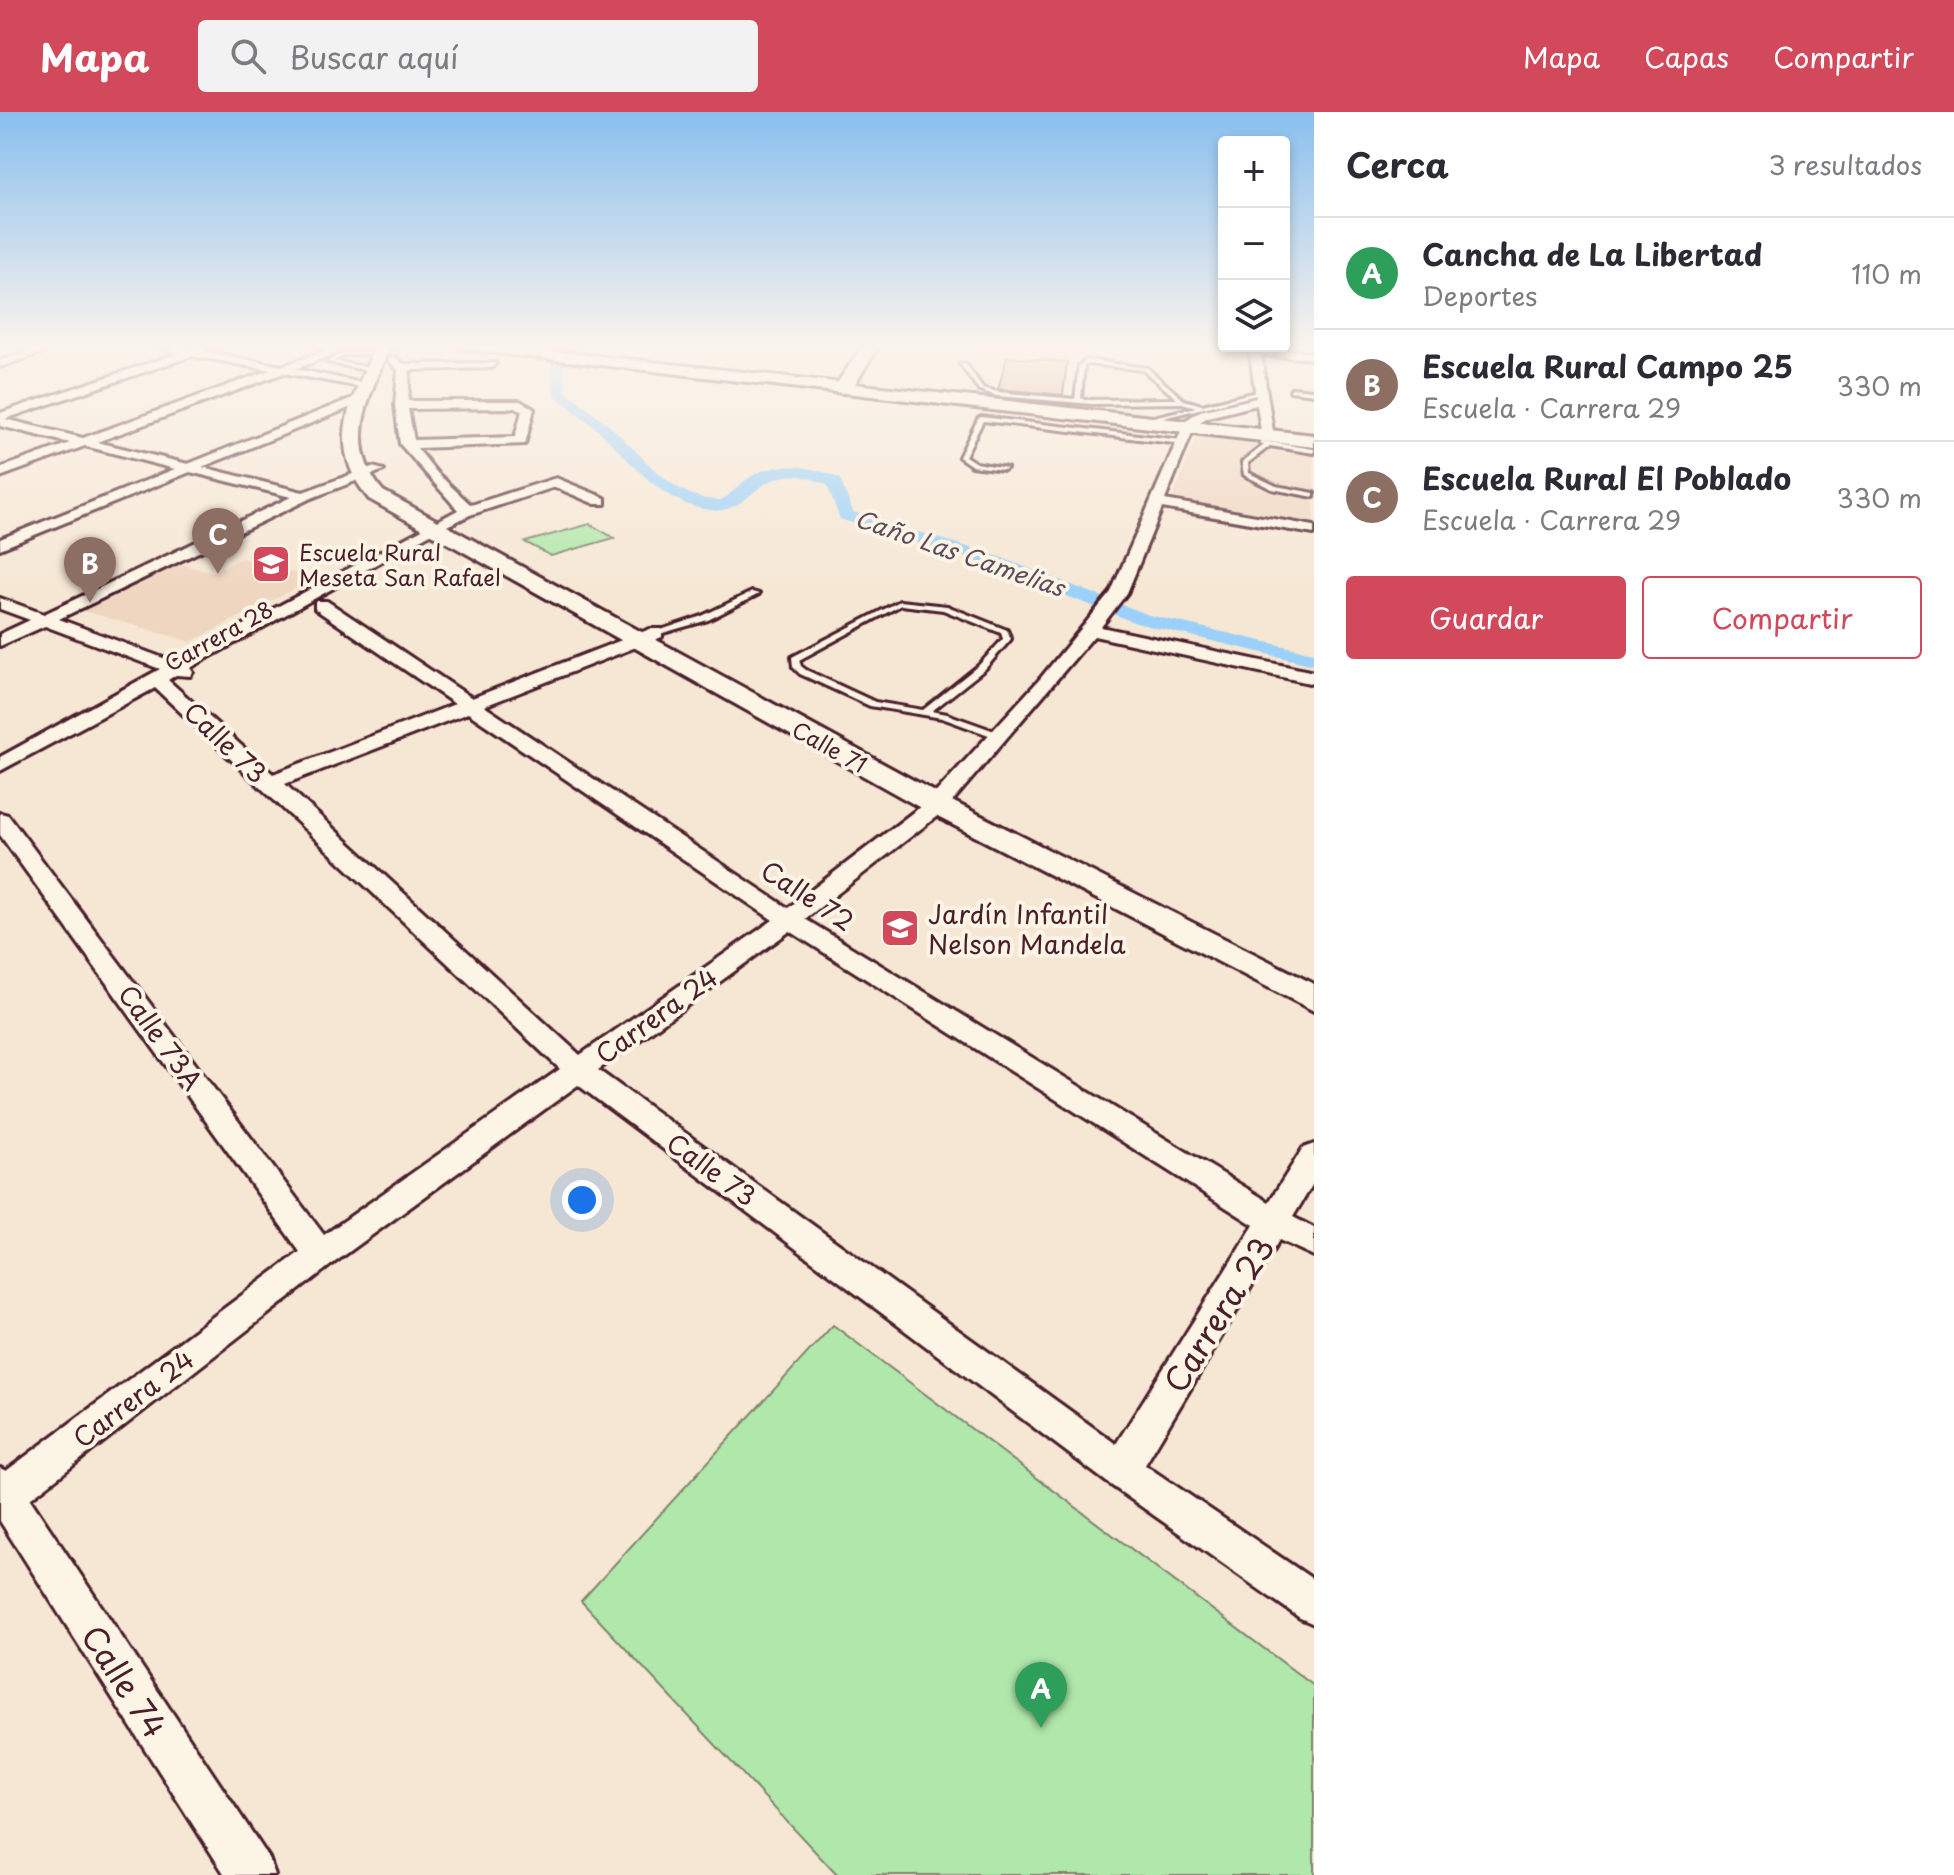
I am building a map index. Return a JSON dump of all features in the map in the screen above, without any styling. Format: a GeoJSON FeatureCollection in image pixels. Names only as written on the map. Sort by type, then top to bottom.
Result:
{"type":"FeatureCollection","features":[{"type":"Feature","properties":{"kind":"main road"},"geometry":{"type":"LineString","coordinates":[[355,427],[350,445],[367,472]]}},
{"type":"Feature","properties":{"kind":"main road"},"geometry":{"type":"LineString","coordinates":[[367,472],[371,427]]}},
{"type":"Feature","properties":{"kind":"main road"},"geometry":{"type":"LineString","coordinates":[[1159,427],[1261,437],[1314,438]]}},
{"type":"Feature","properties":{"kind":"main road"},"geometry":{"type":"LineString","coordinates":[[1176,427],[1187,431]]}},
{"type":"Feature","properties":{"kind":"main road","name":"Calle 71"},"geometry":{"type":"LineString","coordinates":[[367,472],[376,495],[449,525],[646,637],[1314,999]]}},
{"type":"Feature","properties":{"kind":"main road","name":"Calle 71"},"geometry":{"type":"LineString","coordinates":[[945,798],[1314,977]]}},
{"type":"Feature","properties":{"kind":"street"},"geometry":{"type":"LineString","coordinates":[[27,427],[304,496]]}},
{"type":"Feature","properties":{"kind":"street"},"geometry":{"type":"LineString","coordinates":[[0,473],[127,427]]}},
{"type":"Feature","properties":{"kind":"street"},"geometry":{"type":"LineString","coordinates":[[0,544],[185,468],[273,427]]}},
{"type":"Feature","properties":{"kind":"street"},"geometry":{"type":"LineString","coordinates":[[404,427],[406,444],[432,477],[466,508],[449,525]]}},
{"type":"Feature","properties":{"kind":"street"},"geometry":{"type":"LineString","coordinates":[[406,444],[520,441],[523,427]]}},
{"type":"Feature","properties":{"kind":"street"},"geometry":{"type":"LineString","coordinates":[[1187,431],[1191,427]]}},
{"type":"Feature","properties":{"kind":"street"},"geometry":{"type":"LineString","coordinates":[[1261,427],[1261,437]]}},
{"type":"Feature","properties":{"kind":"street","name":"Carrera 24"},"geometry":{"type":"LineString","coordinates":[[1,1494],[320,1255],[789,920],[945,798],[1097,623],[1119,593],[1187,431]]}},
{"type":"Feature","properties":{"kind":"street"},"geometry":{"type":"LineString","coordinates":[[0,641],[304,496],[367,472]]}},
{"type":"Feature","properties":{"kind":"street"},"geometry":{"type":"LineString","coordinates":[[449,525],[556,482],[600,501]]}},
{"type":"Feature","properties":{"kind":"street"},"geometry":{"type":"LineString","coordinates":[[1157,503],[1314,530]]}},
{"type":"Feature","properties":{"kind":"street","name":"Carrera 28"},"geometry":{"type":"LineString","coordinates":[[0,765],[321,605],[449,525]]}},
{"type":"Feature","properties":{"kind":"street","name":"Carrera 28"},"geometry":{"type":"LineString","coordinates":[[0,784],[173,678],[449,525]]}},
{"type":"Feature","properties":{"kind":"street","name":"Calle 73"},"geometry":{"type":"LineString","coordinates":[[0,603],[48,619],[173,678],[269,783],[578,1070],[1121,1470],[1314,1604]]}},
{"type":"Feature","properties":{"kind":"street","name":"Calle 72"},"geometry":{"type":"LineString","coordinates":[[321,605],[789,920],[1275,1222],[1314,1243]]}},
{"type":"Feature","properties":{"kind":"street"},"geometry":{"type":"LineString","coordinates":[[1097,623],[1314,678]]}},
{"type":"Feature","properties":{"kind":"street"},"geometry":{"type":"LineString","coordinates":[[269,783],[646,637]]}},
{"type":"Feature","properties":{"kind":"street","name":"Calle 73A"},"geometry":{"type":"LineString","coordinates":[[0,820],[320,1255]]}},
{"type":"Feature","properties":{"kind":"street","name":"Carrera 23"},"geometry":{"type":"LineString","coordinates":[[1121,1470],[1314,1156]]}},
{"type":"Feature","properties":{"kind":"street","name":"Calle 74"},"geometry":{"type":"LineString","coordinates":[[1,1494],[252,1875]]}},
{"type":"Feature","properties":{"kind":"lane"},"geometry":{"type":"LineString","coordinates":[[977,427],[962,457],[974,465],[1004,468]]}},
{"type":"Feature","properties":{"kind":"lane"},"geometry":{"type":"LineString","coordinates":[[1123,427],[1187,431]]}},
{"type":"Feature","properties":{"kind":"lane"},"geometry":{"type":"LineString","coordinates":[[1314,451],[1261,437],[1245,462],[1246,474],[1274,488],[1314,495]]}},
{"type":"Feature","properties":{"kind":"lane"},"geometry":{"type":"LineString","coordinates":[[646,637],[713,615],[755,594]]}},
{"type":"Feature","properties":{"kind":"lane"},"geometry":{"type":"LineString","coordinates":[[926,712],[982,667],[1007,639],[1004,632],[944,608],[900,603],[795,659],[797,667],[803,672],[873,704],[926,712],[1000,736]]}},
{"type":"Feature","properties":{"kind":"shaded area"},"geometry":{"type":"Polygon","coordinates":[[[1198,433],[1314,444],[1314,526],[1171,503],[1198,433]]]}},
{"type":"Feature","properties":{"kind":"shaded area"},"geometry":{"type":"Polygon","coordinates":[[[242,558],[314,579],[191,642],[81,610],[176,563],[213,572],[242,558]]]}},
{"type":"Feature","properties":{"kind":"green space"},"geometry":{"type":"Polygon","coordinates":[[[590,524],[614,538],[551,556],[525,542],[590,524]]]}},
{"type":"Feature","properties":{"kind":"green space"},"geometry":{"type":"Polygon","coordinates":[[[833,1325],[1314,1686],[1314,1875],[837,1875],[581,1601],[833,1325]]]}},
{"type":"Feature","properties":{"kind":"waterway","name":"Caño Las Camelias"},"geometry":{"type":"LineString","coordinates":[[602,427],[649,473],[686,499],[725,505],[761,477],[782,472],[804,472],[834,482],[846,515],[991,560],[1143,619],[1314,659]]}},
{"type":"Feature","properties":{"kind":"place","name":"Escuela Rural Meseta San Rafael"},"geometry":{"type":"Point","coordinates":[271,564]}},
{"type":"Feature","properties":{"kind":"place","name":"Escuela Rural El Poblado"},"geometry":{"type":"Point","coordinates":[218,574]}},
{"type":"Feature","properties":{"kind":"place","name":"Escuela Rural Campo 25"},"geometry":{"type":"Point","coordinates":[90,603]}},
{"type":"Feature","properties":{"kind":"place","name":"Jardín Infantil Nelson Mandela"},"geometry":{"type":"Point","coordinates":[900,928]}},
{"type":"Feature","properties":{"kind":"place","name":"Cancha de La Libertad"},"geometry":{"type":"Point","coordinates":[1041,1728]}}]}
